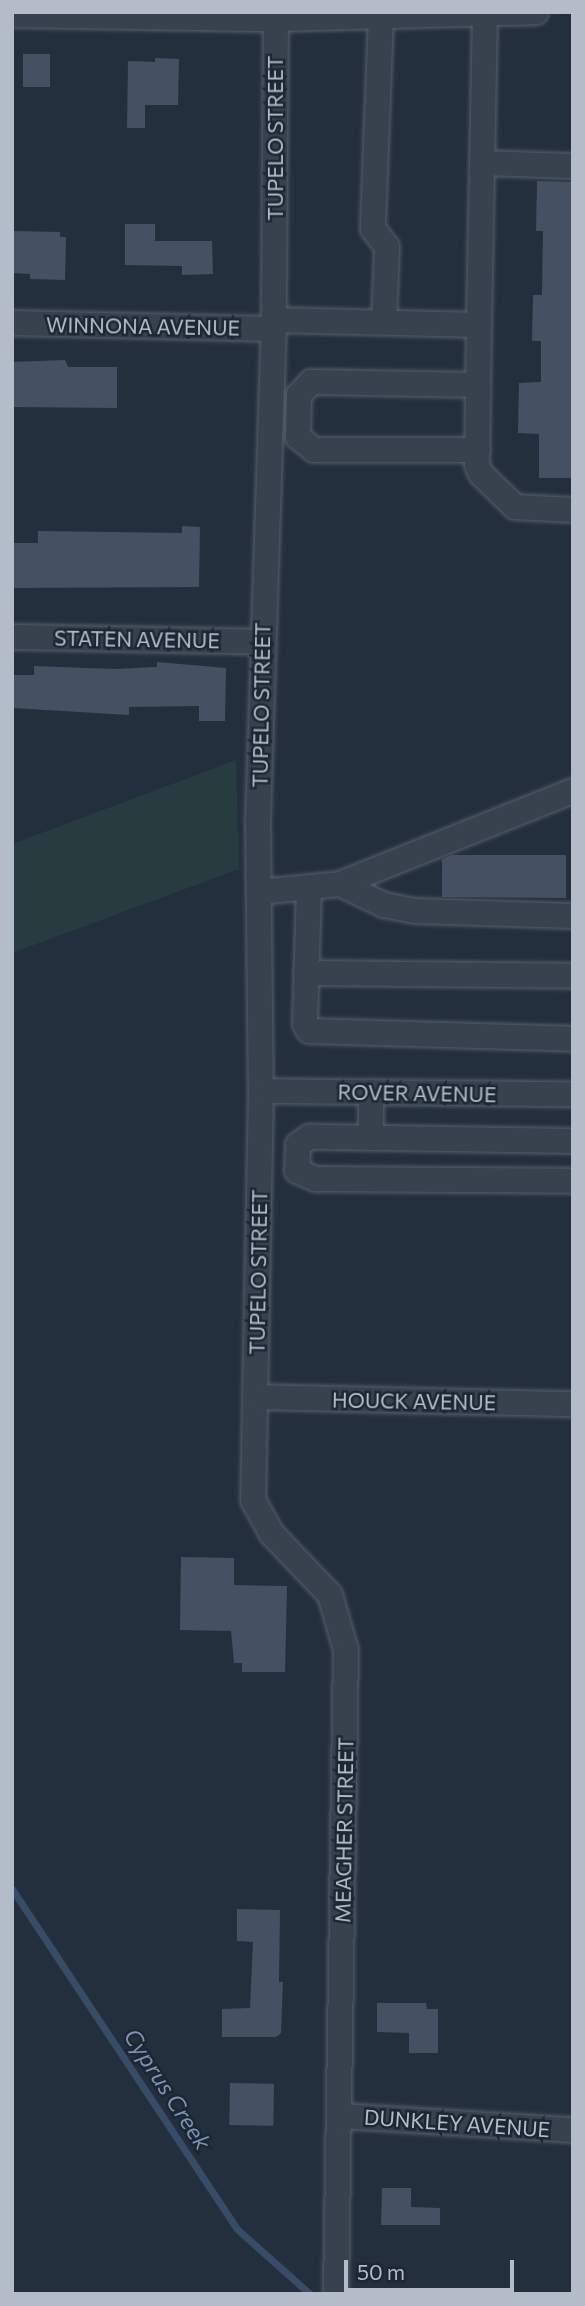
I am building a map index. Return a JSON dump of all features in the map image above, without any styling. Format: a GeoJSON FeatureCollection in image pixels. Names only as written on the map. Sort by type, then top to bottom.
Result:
{"type":"FeatureCollection","features":[{"type":"Feature","properties":{"kind":"street"},"geometry":{"type":"LineString","coordinates":[[12,15],[381,16],[536,12]]}},
{"type":"Feature","properties":{"kind":"street"},"geometry":{"type":"LineString","coordinates":[[485,14],[478,385],[478,450],[481,474],[502,498],[515,506],[573,510]]}},
{"type":"Feature","properties":{"kind":"street","name":"TUPELO STREET"},"geometry":{"type":"LineString","coordinates":[[255,1397],[261,1091],[259,892],[263,642],[274,324],[276,16]]}},
{"type":"Feature","properties":{"kind":"street"},"geometry":{"type":"LineString","coordinates":[[381,16],[373,229],[387,247],[384,322]]}},
{"type":"Feature","properties":{"kind":"street"},"geometry":{"type":"LineString","coordinates":[[482,163],[573,166]]}},
{"type":"Feature","properties":{"kind":"street","name":"WINNONA AVENUE"},"geometry":{"type":"LineString","coordinates":[[12,323],[479,324]]}},
{"type":"Feature","properties":{"kind":"street"},"geometry":{"type":"LineString","coordinates":[[478,385],[311,382],[299,395],[298,437],[314,450],[478,450]]}},
{"type":"Feature","properties":{"kind":"street","name":"STATEN AVENUE"},"geometry":{"type":"LineString","coordinates":[[12,637],[263,642]]}},
{"type":"Feature","properties":{"kind":"street"},"geometry":{"type":"LineString","coordinates":[[259,892],[340,884],[573,791]]}},
{"type":"Feature","properties":{"kind":"street"},"geometry":{"type":"LineString","coordinates":[[340,884],[384,905],[416,911],[573,916]]}},
{"type":"Feature","properties":{"kind":"street"},"geometry":{"type":"LineString","coordinates":[[309,888],[304,1024],[321,1034],[573,1039]]}},
{"type":"Feature","properties":{"kind":"street"},"geometry":{"type":"LineString","coordinates":[[306,973],[573,976]]}},
{"type":"Feature","properties":{"kind":"street","name":"ROVER AVENUE"},"geometry":{"type":"LineString","coordinates":[[261,1091],[573,1094]]}},
{"type":"Feature","properties":{"kind":"street"},"geometry":{"type":"LineString","coordinates":[[371,1092],[371,1138]]}},
{"type":"Feature","properties":{"kind":"street"},"geometry":{"type":"LineString","coordinates":[[573,1141],[371,1138],[300,1140],[296,1171],[316,1179],[573,1181]]}},
{"type":"Feature","properties":{"kind":"street","name":"HOUCK AVENUE"},"geometry":{"type":"LineString","coordinates":[[255,1397],[573,1404]]}},
{"type":"Feature","properties":{"kind":"street","name":"MEAGHER STREET"},"geometry":{"type":"LineString","coordinates":[[255,1397],[253,1500],[271,1534],[330,1595],[346,1650],[341,2116],[336,2294]]}},
{"type":"Feature","properties":{"kind":"street","name":"DUNKLEY AVENUE"},"geometry":{"type":"LineString","coordinates":[[341,2116],[573,2130]]}},
{"type":"Feature","properties":{"kind":"green space"},"geometry":{"type":"Polygon","coordinates":[[[236,760],[239,869],[12,953],[12,844],[236,760]]]}},
{"type":"Feature","properties":{"kind":"building"},"geometry":{"type":"Polygon","coordinates":[[[23,54],[50,54],[50,87],[23,87],[23,54]]]}},
{"type":"Feature","properties":{"kind":"building"},"geometry":{"type":"Polygon","coordinates":[[[155,58],[179,59],[178,105],[145,105],[145,128],[127,128],[128,61],[155,62],[155,58]]]}},
{"type":"Feature","properties":{"kind":"building"},"geometry":{"type":"Polygon","coordinates":[[[537,181],[573,182],[573,478],[539,478],[539,434],[518,433],[519,383],[541,382],[541,341],[532,341],[533,295],[542,295],[543,231],[536,231],[537,181]]]}},
{"type":"Feature","properties":{"kind":"building"},"geometry":{"type":"Polygon","coordinates":[[[125,224],[155,224],[155,241],[212,241],[213,274],[182,275],[182,266],[125,265],[125,224]]]}},
{"type":"Feature","properties":{"kind":"building"},"geometry":{"type":"Polygon","coordinates":[[[12,231],[60,232],[60,237],[66,237],[65,280],[30,279],[30,274],[12,273],[12,231]]]}},
{"type":"Feature","properties":{"kind":"building"},"geometry":{"type":"Polygon","coordinates":[[[65,360],[68,367],[117,367],[117,408],[12,407],[12,362],[65,360]]]}},
{"type":"Feature","properties":{"kind":"building"},"geometry":{"type":"Polygon","coordinates":[[[182,526],[200,527],[199,587],[12,588],[12,543],[38,543],[38,531],[182,533],[182,526]]]}},
{"type":"Feature","properties":{"kind":"building"},"geometry":{"type":"Polygon","coordinates":[[[157,662],[226,668],[225,721],[199,721],[199,706],[129,707],[129,715],[12,708],[12,675],[34,675],[34,666],[114,669],[157,667],[157,662]]]}},
{"type":"Feature","properties":{"kind":"building"},"geometry":{"type":"Polygon","coordinates":[[[452,855],[566,855],[566,898],[442,897],[442,859],[452,855]]]}},
{"type":"Feature","properties":{"kind":"building"},"geometry":{"type":"Polygon","coordinates":[[[181,1557],[234,1558],[234,1585],[287,1586],[285,1672],[242,1672],[242,1663],[234,1663],[231,1631],[180,1630],[181,1557]]]}},
{"type":"Feature","properties":{"kind":"building"},"geometry":{"type":"Polygon","coordinates":[[[237,1909],[280,1910],[279,1982],[283,1982],[281,2033],[276,2037],[222,2037],[222,2009],[250,2008],[253,1942],[237,1941],[237,1909]]]}},
{"type":"Feature","properties":{"kind":"building"},"geometry":{"type":"Polygon","coordinates":[[[377,2003],[426,2003],[427,2009],[438,2009],[438,2053],[409,2053],[409,2033],[377,2032],[377,2003]]]}},
{"type":"Feature","properties":{"kind":"building"},"geometry":{"type":"Polygon","coordinates":[[[230,2083],[274,2084],[273,2126],[229,2125],[230,2083]]]}},
{"type":"Feature","properties":{"kind":"building"},"geometry":{"type":"Polygon","coordinates":[[[382,2188],[411,2188],[411,2207],[440,2208],[440,2225],[381,2225],[382,2188]]]}},
{"type":"Feature","properties":{"kind":"waterway","name":"Cyprus Creek"},"geometry":{"type":"LineString","coordinates":[[12,1889],[237,2229],[310,2294]]}}]}
